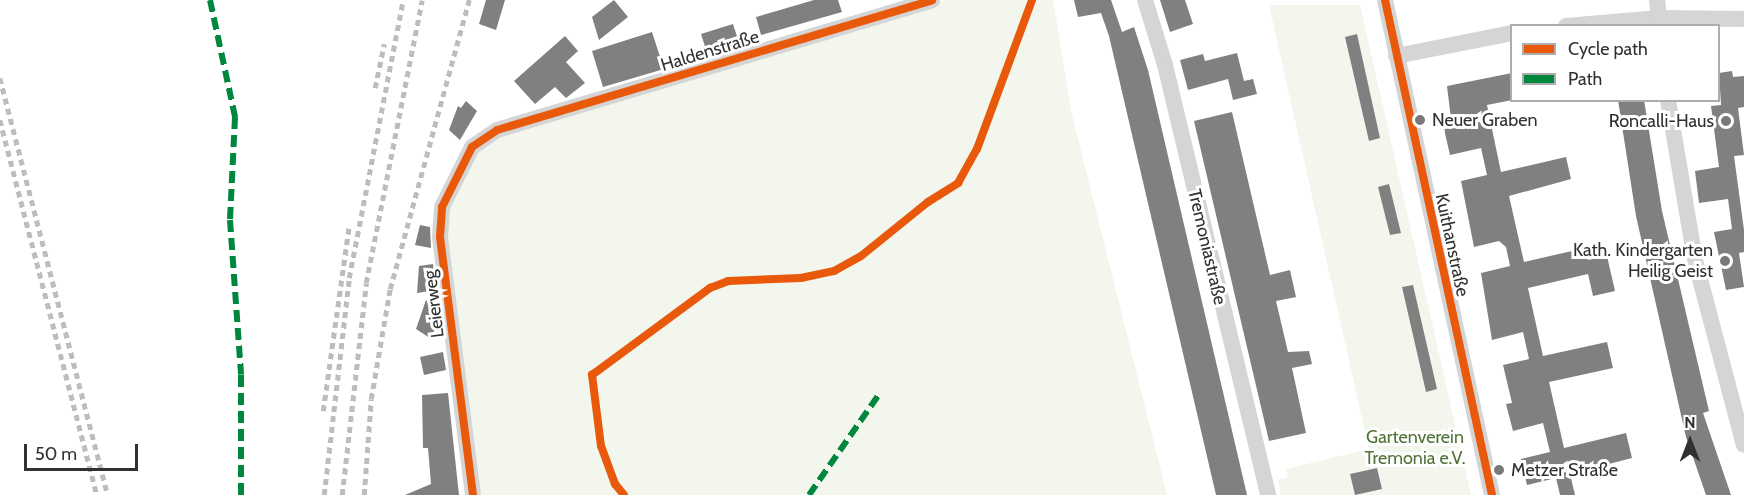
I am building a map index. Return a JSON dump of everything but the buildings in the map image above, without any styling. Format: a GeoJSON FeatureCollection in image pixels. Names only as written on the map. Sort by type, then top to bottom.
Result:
{"type":"FeatureCollection","features":[{"type":"Feature","properties":{"kind":"street","name":"Haldenstraße"},"geometry":{"type":"LineString","coordinates":[[497,130],[932,0]]}},
{"type":"Feature","properties":{"kind":"street","name":"Tremoniastraße"},"geometry":{"type":"LineString","coordinates":[[1145,0],[1165,65],[1268,495]]}},
{"type":"Feature","properties":{"kind":"street","name":"Kuithanstraße"},"geometry":{"type":"LineString","coordinates":[[1385,0],[1492,495]]}},
{"type":"Feature","properties":{"kind":"street"},"geometry":{"type":"LineString","coordinates":[[1657,0],[1660,22]]}},
{"type":"Feature","properties":{"kind":"street"},"geometry":{"type":"LineString","coordinates":[[1613,24],[1744,19]]}},
{"type":"Feature","properties":{"kind":"street"},"geometry":{"type":"LineString","coordinates":[[1396,56],[1510,33]]}},
{"type":"Feature","properties":{"kind":"street"},"geometry":{"type":"LineString","coordinates":[[1668,102],[1701,287],[1744,445]]}},
{"type":"Feature","properties":{"kind":"street","name":"Leierweg"},"geometry":{"type":"LineString","coordinates":[[473,495],[440,237],[442,207],[465,156],[483,137],[497,130]]}},
{"type":"Feature","properties":{"kind":"green space"},"geometry":{"type":"Polygon","coordinates":[[[944,0],[1053,0],[1072,115],[1167,495],[475,495],[442,236],[455,180],[485,140],[944,0]]]}},
{"type":"Feature","properties":{"kind":"green space","name":"Gartenverein Tremonia e.V."},"geometry":{"type":"Polygon","coordinates":[[[1269,5],[1360,5],[1471,495],[1281,495],[1278,480],[1288,477],[1286,469],[1369,449],[1269,5]]]}},
{"type":"Feature","properties":{"kind":"railway"},"geometry":{"type":"LineString","coordinates":[[324,495],[349,278],[403,0]]}},
{"type":"Feature","properties":{"kind":"railway"},"geometry":{"type":"LineString","coordinates":[[342,495],[366,283],[422,0]]}},
{"type":"Feature","properties":{"kind":"railway"},"geometry":{"type":"LineString","coordinates":[[364,495],[371,399],[390,289],[469,0]]}},
{"type":"Feature","properties":{"kind":"railway"},"geometry":{"type":"LineString","coordinates":[[375,88],[384,44]]}},
{"type":"Feature","properties":{"kind":"railway"},"geometry":{"type":"LineString","coordinates":[[0,78],[108,495]]}},
{"type":"Feature","properties":{"kind":"railway"},"geometry":{"type":"LineString","coordinates":[[0,120],[97,495]]}},
{"type":"Feature","properties":{"kind":"railway"},"geometry":{"type":"LineString","coordinates":[[323,411],[349,227]]}},
{"type":"Feature","properties":{"kind":"marked path"},"geometry":{"type":"LineString","coordinates":[[210,0],[235,117],[230,220],[241,375],[241,495]]}},
{"type":"Feature","properties":{"kind":"marked path"},"geometry":{"type":"LineString","coordinates":[[809,495],[880,393]]}},
{"type":"Feature","properties":{"kind":"cycle path"},"geometry":{"type":"LineString","coordinates":[[473,495],[440,237],[442,207],[472,147],[497,130],[932,0]]}},
{"type":"Feature","properties":{"kind":"cycle path"},"geometry":{"type":"LineString","coordinates":[[624,495],[615,484],[601,446],[592,375],[710,288],[728,281],[801,278],[834,271],[861,256],[928,202],[958,183],[977,149],[1032,0]]}},
{"type":"Feature","properties":{"kind":"cycle path"},"geometry":{"type":"LineString","coordinates":[[1385,0],[1492,495]]}},
{"type":"Feature","properties":{"kind":"place","name":"Neuer Graben"},"geometry":{"type":"Point","coordinates":[1420,120]}},
{"type":"Feature","properties":{"kind":"place","name":"Roncalli-Haus"},"geometry":{"type":"Point","coordinates":[1726,121]}},
{"type":"Feature","properties":{"kind":"place","name":"Kath. Kindergarten Heilig Geist"},"geometry":{"type":"Point","coordinates":[1725,261]}},
{"type":"Feature","properties":{"kind":"place","name":"Metzer Straße"},"geometry":{"type":"Point","coordinates":[1499,470]}}]}
